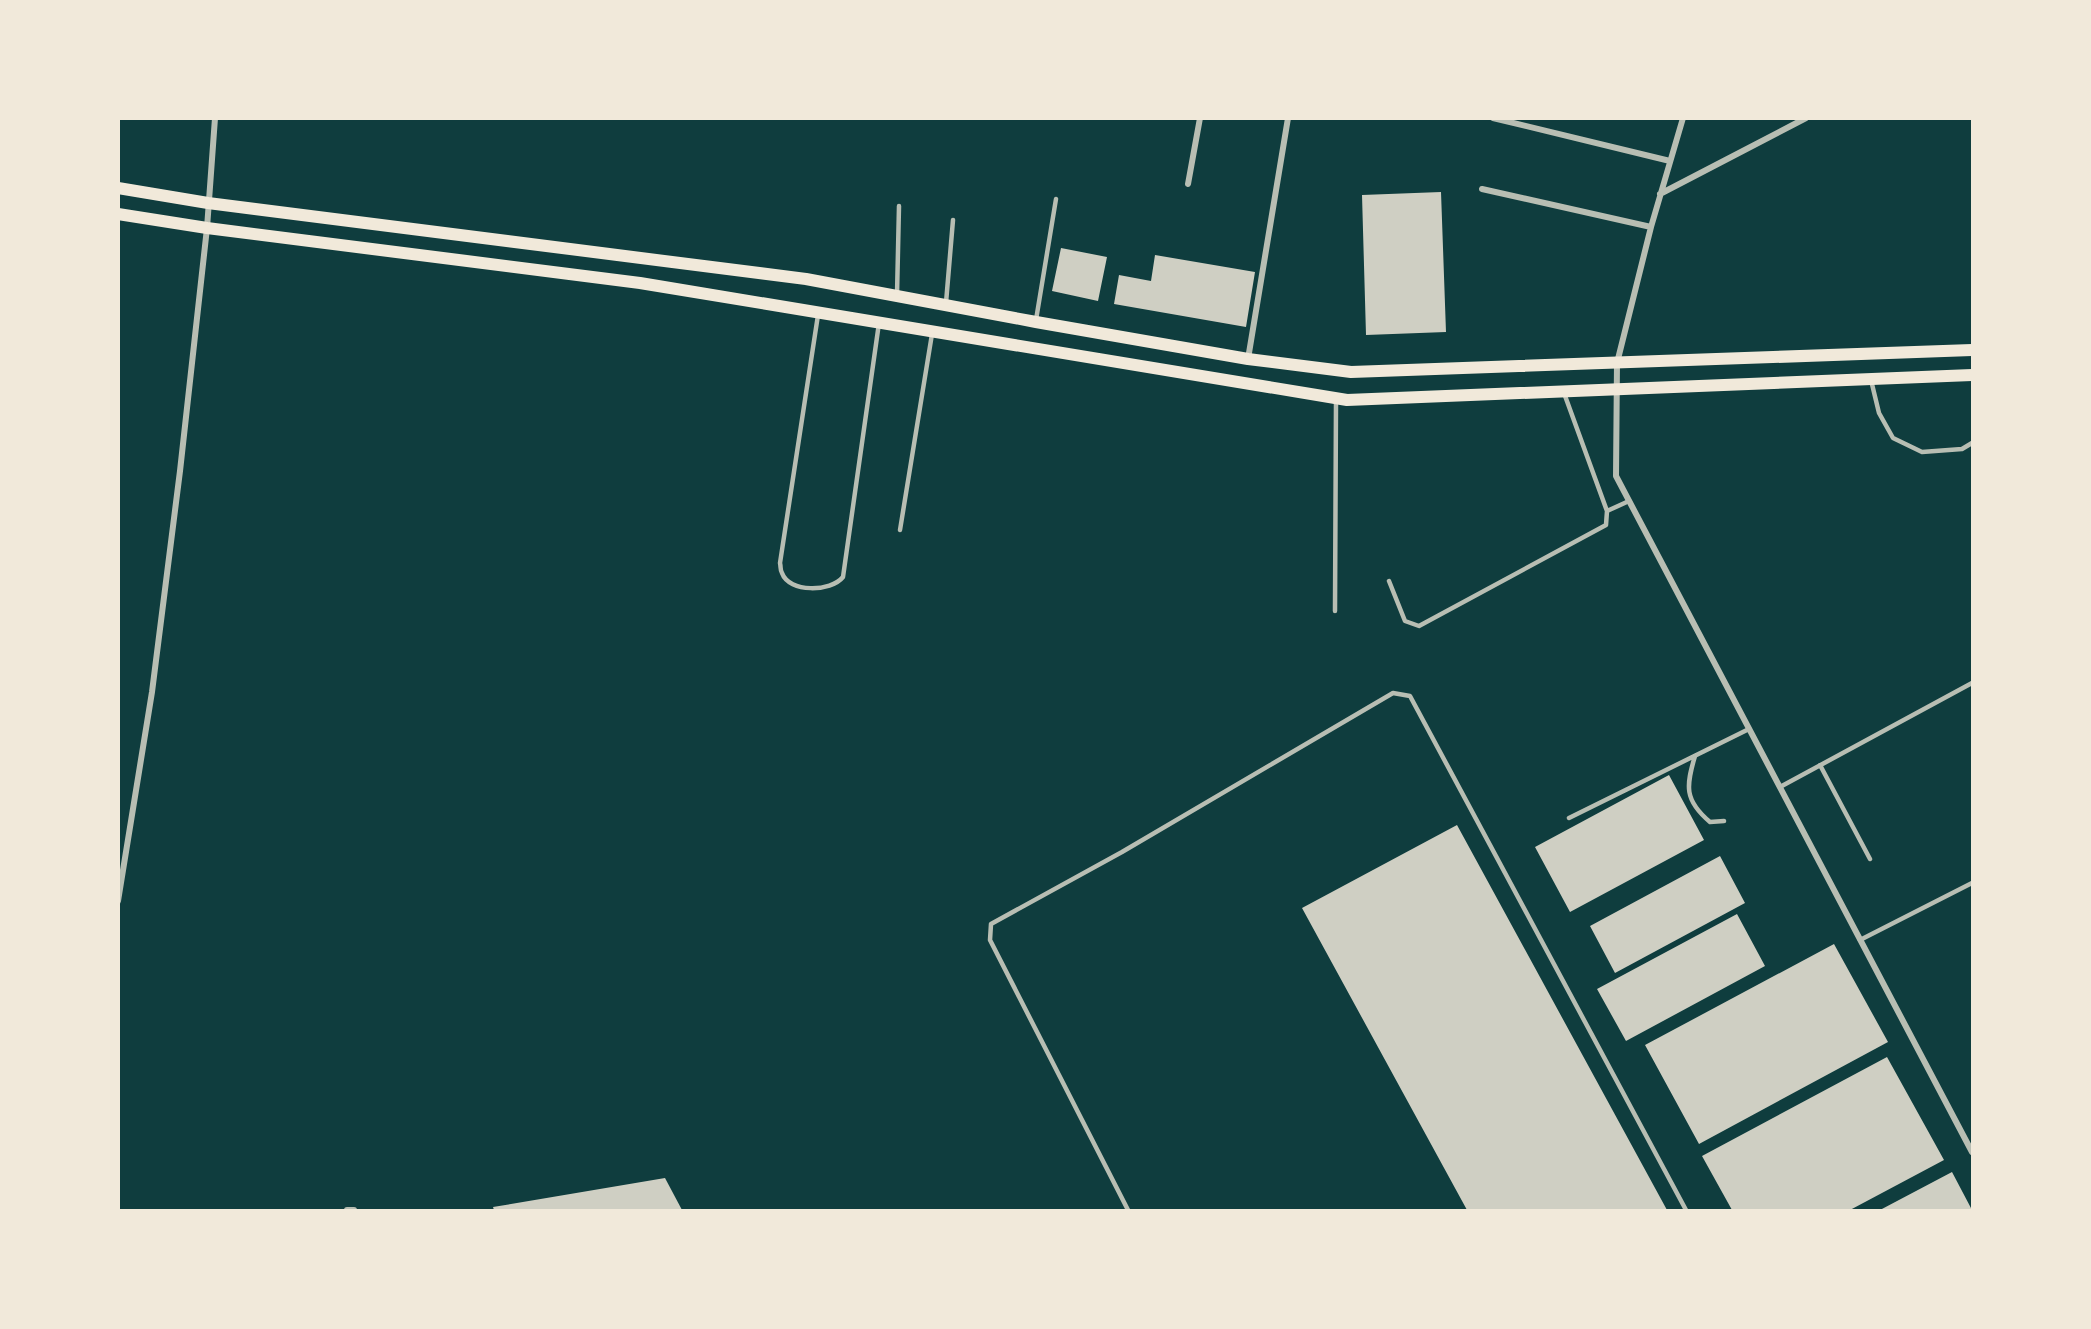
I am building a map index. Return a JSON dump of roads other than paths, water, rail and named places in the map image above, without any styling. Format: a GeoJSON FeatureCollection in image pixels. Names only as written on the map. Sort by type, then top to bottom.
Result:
{"type":"FeatureCollection","features":[{"type":"Feature","properties":{"kind":"main road"},"geometry":{"type":"LineString","coordinates":[[118,188],[208,203],[806,279],[1036,322],[1248,358],[1351,372],[1972,350]]}},
{"type":"Feature","properties":{"kind":"main road"},"geometry":{"type":"LineString","coordinates":[[118,214],[207,228],[640,283],[1347,399],[1972,375]]}},
{"type":"Feature","properties":{"kind":"street"},"geometry":{"type":"LineString","coordinates":[[118,901],[152,693],[180,471],[207,228],[215,118]]}},
{"type":"Feature","properties":{"kind":"street"},"geometry":{"type":"LineString","coordinates":[[1188,184],[1200,118]]}},
{"type":"Feature","properties":{"kind":"street"},"geometry":{"type":"LineString","coordinates":[[1248,358],[1288,118]]}},
{"type":"Feature","properties":{"kind":"street"},"geometry":{"type":"LineString","coordinates":[[1493,118],[1670,161]]}},
{"type":"Feature","properties":{"kind":"street"},"geometry":{"type":"LineString","coordinates":[[1683,118],[1651,227],[1617,363],[1616,476],[1972,1152]]}},
{"type":"Feature","properties":{"kind":"street"},"geometry":{"type":"LineString","coordinates":[[1660,194],[1806,118]]}},
{"type":"Feature","properties":{"kind":"street"},"geometry":{"type":"LineString","coordinates":[[1482,189],[1651,227]]}},
{"type":"Feature","properties":{"kind":"street"},"geometry":{"type":"LineString","coordinates":[[347,1210],[354,1210]]}},
{"type":"Feature","properties":{"kind":"lane"},"geometry":{"type":"LineString","coordinates":[[1036,322],[1056,199]]}},
{"type":"Feature","properties":{"kind":"lane"},"geometry":{"type":"LineString","coordinates":[[897,297],[899,206]]}},
{"type":"Feature","properties":{"kind":"lane"},"geometry":{"type":"LineString","coordinates":[[946,306],[953,220]]}},
{"type":"Feature","properties":{"kind":"lane"},"geometry":{"type":"LineString","coordinates":[[818,312],[780,563],[782,574],[786,579],[791,584],[800,586],[822,588],[832,586],[843,577],[879,323]]}},
{"type":"Feature","properties":{"kind":"lane"},"geometry":{"type":"LineString","coordinates":[[900,530],[932,331]]}},
{"type":"Feature","properties":{"kind":"lane"},"geometry":{"type":"LineString","coordinates":[[1871,379],[1879,413],[1893,438],[1922,453],[1962,449],[1972,443]]}},
{"type":"Feature","properties":{"kind":"lane"},"geometry":{"type":"LineString","coordinates":[[1389,581],[1404,621],[1419,626],[1606,525],[1607,511],[1563,391]]}},
{"type":"Feature","properties":{"kind":"lane"},"geometry":{"type":"LineString","coordinates":[[1335,611],[1336,398]]}},
{"type":"Feature","properties":{"kind":"lane"},"geometry":{"type":"LineString","coordinates":[[1607,511],[1629,501]]}},
{"type":"Feature","properties":{"kind":"lane"},"geometry":{"type":"LineString","coordinates":[[1780,787],[1972,683]]}},
{"type":"Feature","properties":{"kind":"lane"},"geometry":{"type":"LineString","coordinates":[[1128,1210],[990,940],[991,924],[1122,852],[1393,693],[1410,696],[1686,1210]]}},
{"type":"Feature","properties":{"kind":"lane"},"geometry":{"type":"LineString","coordinates":[[1569,818],[1749,729]]}},
{"type":"Feature","properties":{"kind":"lane"},"geometry":{"type":"LineString","coordinates":[[1695,756],[1688,784],[1690,798],[1697,810],[1710,822],[1724,821]]}},
{"type":"Feature","properties":{"kind":"lane"},"geometry":{"type":"LineString","coordinates":[[1820,765],[1870,859]]}},
{"type":"Feature","properties":{"kind":"lane"},"geometry":{"type":"LineString","coordinates":[[1860,940],[1972,883]]}}]}
